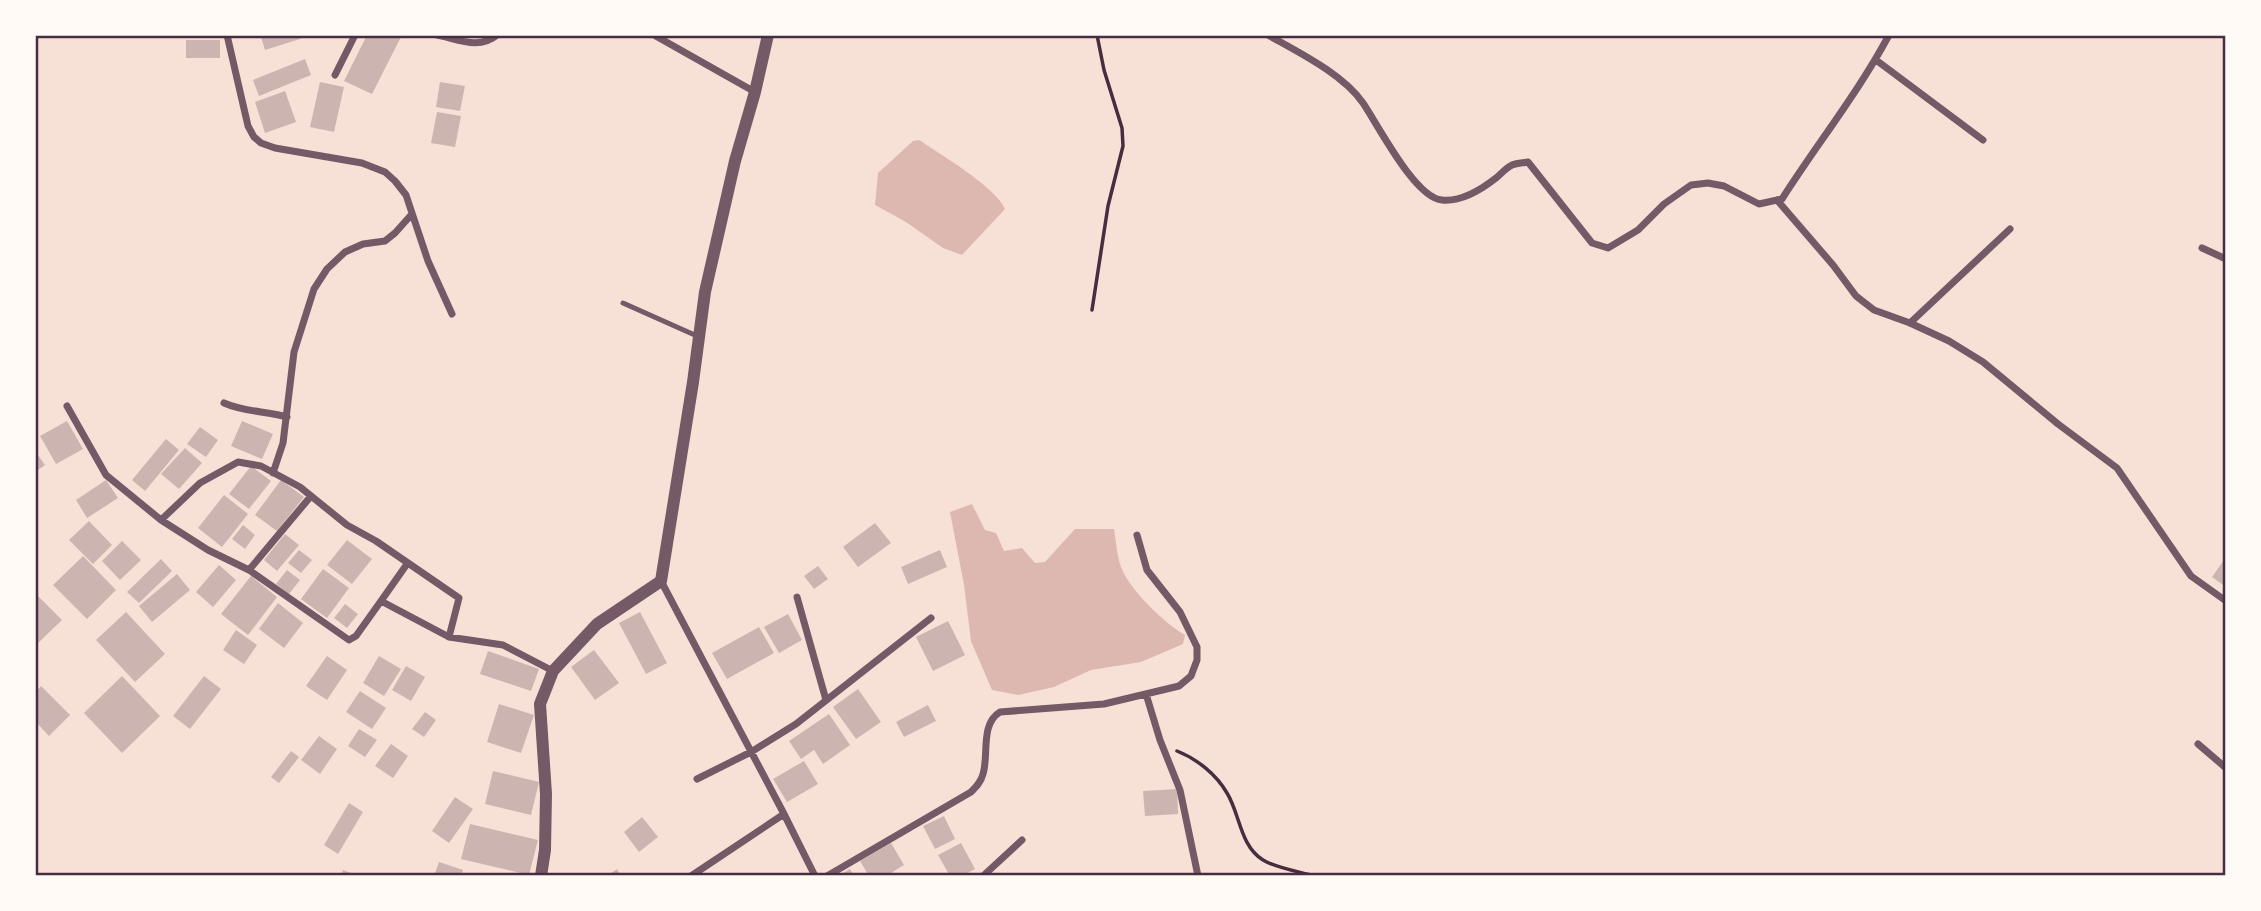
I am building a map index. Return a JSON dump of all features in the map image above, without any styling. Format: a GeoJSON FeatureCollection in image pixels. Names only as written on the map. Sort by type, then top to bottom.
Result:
{"type":"FeatureCollection","features":[{"type":"Feature","properties":{"kind":"street"},"geometry":{"type":"LineString","coordinates":[[227,35],[248,126],[254,137],[275,148],[362,163],[385,172],[406,195],[428,261],[452,314]]}},
{"type":"Feature","properties":{"kind":"street"},"geometry":{"type":"LineString","coordinates":[[335,75],[355,35]]}},
{"type":"Feature","properties":{"kind":"street"},"geometry":{"type":"LineString","coordinates":[[437,35],[473,43],[483,43],[497,35]]}},
{"type":"Feature","properties":{"kind":"street"},"geometry":{"type":"LineString","coordinates":[[654,35],[755,92]]}},
{"type":"Feature","properties":{"kind":"street"},"geometry":{"type":"LineString","coordinates":[[768,35],[705,292],[661,581],[815,876]]}},
{"type":"Feature","properties":{"kind":"street"},"geometry":{"type":"LineString","coordinates":[[1268,35],[1341,81],[1362,101],[1421,190],[1441,201],[1464,197],[1491,182],[1513,164],[1528,162],[1592,243],[1608,248],[1638,230],[1664,204],[1691,185],[1708,183],[1724,186],[1759,204],[1783,199],[1813,150],[1876,60],[1889,35]]}},
{"type":"Feature","properties":{"kind":"street"},"geometry":{"type":"LineString","coordinates":[[1876,60],[1983,139]]}},
{"type":"Feature","properties":{"kind":"street"},"geometry":{"type":"LineString","coordinates":[[1777,200],[1856,296],[1874,310],[1949,341],[1983,362],[2117,468],[2191,576],[2226,601]]}},
{"type":"Feature","properties":{"kind":"street"},"geometry":{"type":"LineString","coordinates":[[273,472],[283,443],[293,352],[314,289],[327,269],[345,252],[363,244],[385,241],[412,214]]}},
{"type":"Feature","properties":{"kind":"street"},"geometry":{"type":"LineString","coordinates":[[1910,323],[2010,229]]}},
{"type":"Feature","properties":{"kind":"street"},"geometry":{"type":"LineString","coordinates":[[2202,248],[2226,259]]}},
{"type":"Feature","properties":{"kind":"street"},"geometry":{"type":"LineString","coordinates":[[224,403],[287,417]]}},
{"type":"Feature","properties":{"kind":"street"},"geometry":{"type":"LineString","coordinates":[[67,406],[106,475],[161,520],[208,550],[248,570],[349,640],[356,636],[407,564]]}},
{"type":"Feature","properties":{"kind":"street"},"geometry":{"type":"LineString","coordinates":[[161,520],[200,483],[238,462],[261,466],[300,487],[347,525],[376,541],[459,598],[449,637]]}},
{"type":"Feature","properties":{"kind":"street"},"geometry":{"type":"LineString","coordinates":[[248,570],[311,496]]}},
{"type":"Feature","properties":{"kind":"street"},"geometry":{"type":"LineString","coordinates":[[827,876],[971,792],[983,774],[988,730],[994,716],[1000,712],[1104,704],[1179,686],[1191,676],[1197,660],[1197,648],[1180,612],[1147,570],[1136,535]]}},
{"type":"Feature","properties":{"kind":"street"},"geometry":{"type":"LineString","coordinates":[[541,876],[547,794],[540,704],[553,671],[597,625],[661,581]]}},
{"type":"Feature","properties":{"kind":"street"},"geometry":{"type":"LineString","coordinates":[[797,597],[826,700]]}},
{"type":"Feature","properties":{"kind":"street"},"geometry":{"type":"LineString","coordinates":[[381,601],[449,637],[503,645],[553,671]]}},
{"type":"Feature","properties":{"kind":"street"},"geometry":{"type":"LineString","coordinates":[[697,779],[751,752],[796,724],[931,618]]}},
{"type":"Feature","properties":{"kind":"street"},"geometry":{"type":"LineString","coordinates":[[1146,694],[1161,744],[1180,790],[1198,876]]}},
{"type":"Feature","properties":{"kind":"street"},"geometry":{"type":"LineString","coordinates":[[2198,744],[2226,768]]}},
{"type":"Feature","properties":{"kind":"street"},"geometry":{"type":"LineString","coordinates":[[691,876],[784,814]]}},
{"type":"Feature","properties":{"kind":"street"},"geometry":{"type":"LineString","coordinates":[[983,876],[1022,840]]}},
{"type":"Feature","properties":{"kind":"lane"},"geometry":{"type":"LineString","coordinates":[[623,303],[699,337]]}},
{"type":"Feature","properties":{"kind":"path"},"geometry":{"type":"LineString","coordinates":[[1092,310],[1108,206],[1123,146],[1122,128],[1104,70],[1097,35]]}},
{"type":"Feature","properties":{"kind":"path"},"geometry":{"type":"LineString","coordinates":[[1161,744],[1192,757],[1211,773],[1227,793],[1254,853],[1264,861],[1311,875]]}},
{"type":"Feature","properties":{"kind":"shaded area"},"geometry":{"type":"Polygon","coordinates":[[[919,140],[980,182],[1005,209],[962,255],[943,248],[906,222],[875,205],[878,173],[913,141],[919,140]]]}},
{"type":"Feature","properties":{"kind":"shaded area"},"geometry":{"type":"Polygon","coordinates":[[[972,504],[985,530],[996,533],[1004,551],[1022,548],[1035,563],[1045,562],[1075,529],[1114,529],[1118,558],[1125,576],[1148,605],[1185,635],[1183,644],[1141,662],[1091,670],[1054,687],[1018,695],[992,690],[971,641],[950,512],[972,504]]]}},
{"type":"Feature","properties":{"kind":"building"},"geometry":{"type":"Polygon","coordinates":[[[299,35],[300,39],[265,50],[261,37],[299,35]]]}},
{"type":"Feature","properties":{"kind":"building"},"geometry":{"type":"Polygon","coordinates":[[[367,35],[402,35],[372,94],[344,81],[367,35]]]}},
{"type":"Feature","properties":{"kind":"building"},"geometry":{"type":"Polygon","coordinates":[[[186,40],[220,40],[220,58],[186,58],[186,40]]]}},
{"type":"Feature","properties":{"kind":"building"},"geometry":{"type":"Polygon","coordinates":[[[305,59],[311,75],[259,96],[253,80],[305,59]]]}},
{"type":"Feature","properties":{"kind":"building"},"geometry":{"type":"Polygon","coordinates":[[[320,82],[344,87],[334,132],[310,127],[320,82]]]}},
{"type":"Feature","properties":{"kind":"building"},"geometry":{"type":"Polygon","coordinates":[[[440,82],[465,86],[460,111],[436,107],[440,82]]]}},
{"type":"Feature","properties":{"kind":"building"},"geometry":{"type":"Polygon","coordinates":[[[285,91],[296,122],[265,133],[255,102],[285,91]]]}},
{"type":"Feature","properties":{"kind":"building"},"geometry":{"type":"Polygon","coordinates":[[[437,112],[461,116],[455,147],[431,143],[437,112]]]}},
{"type":"Feature","properties":{"kind":"building"},"geometry":{"type":"Polygon","coordinates":[[[67,421],[83,449],[56,464],[40,436],[67,421]]]}},
{"type":"Feature","properties":{"kind":"building"},"geometry":{"type":"Polygon","coordinates":[[[242,421],[273,434],[262,459],[231,446],[242,421]]]}},
{"type":"Feature","properties":{"kind":"building"},"geometry":{"type":"Polygon","coordinates":[[[200,427],[218,440],[206,457],[187,444],[200,427]]]}},
{"type":"Feature","properties":{"kind":"building"},"geometry":{"type":"Polygon","coordinates":[[[166,439],[179,450],[145,491],[132,480],[166,439]]]}},
{"type":"Feature","properties":{"kind":"building"},"geometry":{"type":"Polygon","coordinates":[[[185,448],[202,463],[179,489],[161,474],[185,448]]]}},
{"type":"Feature","properties":{"kind":"building"},"geometry":{"type":"Polygon","coordinates":[[[35,451],[45,465],[35,472],[35,451]]]}},
{"type":"Feature","properties":{"kind":"building"},"geometry":{"type":"Polygon","coordinates":[[[251,466],[271,481],[249,509],[229,494],[251,466]]]}},
{"type":"Feature","properties":{"kind":"building"},"geometry":{"type":"Polygon","coordinates":[[[106,480],[118,498],[87,518],[76,500],[106,480]]]}},
{"type":"Feature","properties":{"kind":"building"},"geometry":{"type":"Polygon","coordinates":[[[281,480],[304,497],[277,531],[255,515],[281,480]]]}},
{"type":"Feature","properties":{"kind":"building"},"geometry":{"type":"Polygon","coordinates":[[[224,495],[248,514],[222,547],[198,528],[224,495]]]}},
{"type":"Feature","properties":{"kind":"building"},"geometry":{"type":"Polygon","coordinates":[[[89,521],[112,545],[93,564],[69,540],[89,521]]]}},
{"type":"Feature","properties":{"kind":"building"},"geometry":{"type":"Polygon","coordinates":[[[875,523],[891,543],[858,567],[843,547],[875,523]]]}},
{"type":"Feature","properties":{"kind":"building"},"geometry":{"type":"Polygon","coordinates":[[[243,525],[255,535],[245,549],[232,539],[243,525]]]}},
{"type":"Feature","properties":{"kind":"building"},"geometry":{"type":"Polygon","coordinates":[[[285,534],[299,545],[277,571],[264,560],[285,534]]]}},
{"type":"Feature","properties":{"kind":"building"},"geometry":{"type":"Polygon","coordinates":[[[347,540],[372,559],[352,584],[327,565],[347,540]]]}},
{"type":"Feature","properties":{"kind":"building"},"geometry":{"type":"Polygon","coordinates":[[[122,541],[141,560],[120,580],[102,561],[122,541]]]}},
{"type":"Feature","properties":{"kind":"building"},"geometry":{"type":"Polygon","coordinates":[[[299,550],[312,560],[301,573],[288,563],[299,550]]]}},
{"type":"Feature","properties":{"kind":"building"},"geometry":{"type":"Polygon","coordinates":[[[940,550],[947,567],[908,584],[901,567],[940,550]]]}},
{"type":"Feature","properties":{"kind":"building"},"geometry":{"type":"Polygon","coordinates":[[[83,556],[116,590],[87,619],[53,585],[83,556]]]}},
{"type":"Feature","properties":{"kind":"building"},"geometry":{"type":"Polygon","coordinates":[[[2226,557],[2226,587],[2212,577],[2226,557]]]}},
{"type":"Feature","properties":{"kind":"building"},"geometry":{"type":"Polygon","coordinates":[[[161,559],[172,571],[139,603],[127,592],[161,559]]]}},
{"type":"Feature","properties":{"kind":"building"},"geometry":{"type":"Polygon","coordinates":[[[219,565],[236,580],[213,607],[196,592],[219,565]]]}},
{"type":"Feature","properties":{"kind":"building"},"geometry":{"type":"Polygon","coordinates":[[[818,566],[828,579],[814,589],[804,576],[818,566]]]}},
{"type":"Feature","properties":{"kind":"building"},"geometry":{"type":"Polygon","coordinates":[[[323,569],[349,588],[327,618],[301,599],[323,569]]]}},
{"type":"Feature","properties":{"kind":"building"},"geometry":{"type":"Polygon","coordinates":[[[287,570],[300,580],[289,594],[276,584],[287,570]]]}},
{"type":"Feature","properties":{"kind":"building"},"geometry":{"type":"Polygon","coordinates":[[[177,574],[190,590],[152,622],[139,606],[177,574]]]}},
{"type":"Feature","properties":{"kind":"building"},"geometry":{"type":"Polygon","coordinates":[[[251,576],[277,597],[248,635],[221,614],[251,576]]]}},
{"type":"Feature","properties":{"kind":"building"},"geometry":{"type":"Polygon","coordinates":[[[37,595],[62,620],[36,645],[35,597],[37,595]]]}},
{"type":"Feature","properties":{"kind":"building"},"geometry":{"type":"Polygon","coordinates":[[[278,603],[303,623],[284,648],[259,629],[278,603]]]}},
{"type":"Feature","properties":{"kind":"building"},"geometry":{"type":"Polygon","coordinates":[[[345,604],[358,614],[347,628],[334,618],[345,604]]]}},
{"type":"Feature","properties":{"kind":"building"},"geometry":{"type":"Polygon","coordinates":[[[126,612],[165,654],[135,682],[96,640],[126,612]]]}},
{"type":"Feature","properties":{"kind":"building"},"geometry":{"type":"Polygon","coordinates":[[[640,612],[667,663],[646,674],[619,623],[640,612]]]}},
{"type":"Feature","properties":{"kind":"building"},"geometry":{"type":"Polygon","coordinates":[[[788,614],[802,640],[779,653],[764,627],[788,614]]]}},
{"type":"Feature","properties":{"kind":"building"},"geometry":{"type":"Polygon","coordinates":[[[948,621],[965,655],[933,671],[916,637],[948,621]]]}},
{"type":"Feature","properties":{"kind":"building"},"geometry":{"type":"Polygon","coordinates":[[[759,627],[774,653],[727,679],[712,653],[759,627]]]}},
{"type":"Feature","properties":{"kind":"building"},"geometry":{"type":"Polygon","coordinates":[[[236,630],[257,645],[244,664],[223,650],[236,630]]]}},
{"type":"Feature","properties":{"kind":"building"},"geometry":{"type":"Polygon","coordinates":[[[594,650],[619,683],[595,700],[571,667],[594,650]]]}},
{"type":"Feature","properties":{"kind":"building"},"geometry":{"type":"Polygon","coordinates":[[[488,651],[539,669],[531,691],[480,674],[488,651]]]}},
{"type":"Feature","properties":{"kind":"building"},"geometry":{"type":"Polygon","coordinates":[[[327,656],[347,670],[327,700],[306,686],[327,656]]]}},
{"type":"Feature","properties":{"kind":"building"},"geometry":{"type":"Polygon","coordinates":[[[379,656],[401,669],[384,696],[363,683],[379,656]]]}},
{"type":"Feature","properties":{"kind":"building"},"geometry":{"type":"Polygon","coordinates":[[[406,666],[425,677],[411,701],[392,690],[406,666]]]}},
{"type":"Feature","properties":{"kind":"building"},"geometry":{"type":"Polygon","coordinates":[[[122,676],[160,716],[122,753],[84,713],[122,676]]]}},
{"type":"Feature","properties":{"kind":"building"},"geometry":{"type":"Polygon","coordinates":[[[204,676],[221,689],[190,729],[173,716],[204,676]]]}},
{"type":"Feature","properties":{"kind":"building"},"geometry":{"type":"Polygon","coordinates":[[[41,686],[70,715],[49,736],[35,721],[35,693],[41,686]]]}},
{"type":"Feature","properties":{"kind":"building"},"geometry":{"type":"Polygon","coordinates":[[[858,689],[881,722],[856,739],[833,707],[858,689]]]}},
{"type":"Feature","properties":{"kind":"building"},"geometry":{"type":"Polygon","coordinates":[[[360,691],[386,708],[372,729],[346,712],[360,691]]]}},
{"type":"Feature","properties":{"kind":"building"},"geometry":{"type":"Polygon","coordinates":[[[499,704],[534,715],[521,753],[487,742],[499,704]]]}},
{"type":"Feature","properties":{"kind":"building"},"geometry":{"type":"Polygon","coordinates":[[[928,705],[936,721],[904,737],[896,722],[928,705]]]}},
{"type":"Feature","properties":{"kind":"building"},"geometry":{"type":"Polygon","coordinates":[[[425,712],[436,720],[424,737],[412,729],[425,712]]]}},
{"type":"Feature","properties":{"kind":"building"},"geometry":{"type":"Polygon","coordinates":[[[829,714],[850,745],[823,764],[814,750],[801,759],[789,741],[829,714]]]}},
{"type":"Feature","properties":{"kind":"building"},"geometry":{"type":"Polygon","coordinates":[[[359,729],[377,740],[365,757],[348,746],[359,729]]]}},
{"type":"Feature","properties":{"kind":"building"},"geometry":{"type":"Polygon","coordinates":[[[319,736],[337,749],[320,774],[301,760],[319,736]]]}},
{"type":"Feature","properties":{"kind":"building"},"geometry":{"type":"Polygon","coordinates":[[[391,744],[408,756],[393,778],[375,766],[391,744]]]}},
{"type":"Feature","properties":{"kind":"building"},"geometry":{"type":"Polygon","coordinates":[[[291,751],[299,757],[279,783],[271,777],[291,751]]]}},
{"type":"Feature","properties":{"kind":"building"},"geometry":{"type":"Polygon","coordinates":[[[804,761],[818,784],[787,802],[773,779],[804,761]]]}},
{"type":"Feature","properties":{"kind":"building"},"geometry":{"type":"Polygon","coordinates":[[[493,771],[539,782],[531,815],[485,804],[493,771]]]}},
{"type":"Feature","properties":{"kind":"building"},"geometry":{"type":"Polygon","coordinates":[[[1177,789],[1178,814],[1145,816],[1143,791],[1177,789]]]}},
{"type":"Feature","properties":{"kind":"building"},"geometry":{"type":"Polygon","coordinates":[[[455,797],[473,809],[449,843],[432,831],[455,797]]]}},
{"type":"Feature","properties":{"kind":"building"},"geometry":{"type":"Polygon","coordinates":[[[349,803],[363,812],[338,854],[324,845],[349,803]]]}},
{"type":"Feature","properties":{"kind":"building"},"geometry":{"type":"Polygon","coordinates":[[[944,816],[955,839],[935,849],[923,826],[944,816]]]}},
{"type":"Feature","properties":{"kind":"building"},"geometry":{"type":"Polygon","coordinates":[[[642,817],[658,837],[639,852],[624,832],[642,817]]]}},
{"type":"Feature","properties":{"kind":"building"},"geometry":{"type":"Polygon","coordinates":[[[470,824],[538,840],[529,875],[461,859],[470,824]]]}},
{"type":"Feature","properties":{"kind":"building"},"geometry":{"type":"Polygon","coordinates":[[[891,843],[904,865],[886,876],[869,876],[860,861],[891,843]]]}},
{"type":"Feature","properties":{"kind":"building"},"geometry":{"type":"Polygon","coordinates":[[[961,843],[975,869],[962,876],[950,876],[938,855],[961,843]]]}},
{"type":"Feature","properties":{"kind":"building"},"geometry":{"type":"Polygon","coordinates":[[[439,862],[463,870],[461,876],[434,876],[439,862]]]}},
{"type":"Feature","properties":{"kind":"building"},"geometry":{"type":"Polygon","coordinates":[[[617,869],[621,876],[607,876],[617,869]]]}},
{"type":"Feature","properties":{"kind":"building"},"geometry":{"type":"Polygon","coordinates":[[[850,869],[854,876],[838,876],[850,869]]]}},
{"type":"Feature","properties":{"kind":"building"},"geometry":{"type":"Polygon","coordinates":[[[343,870],[359,876],[341,876],[343,870]]]}}]}
